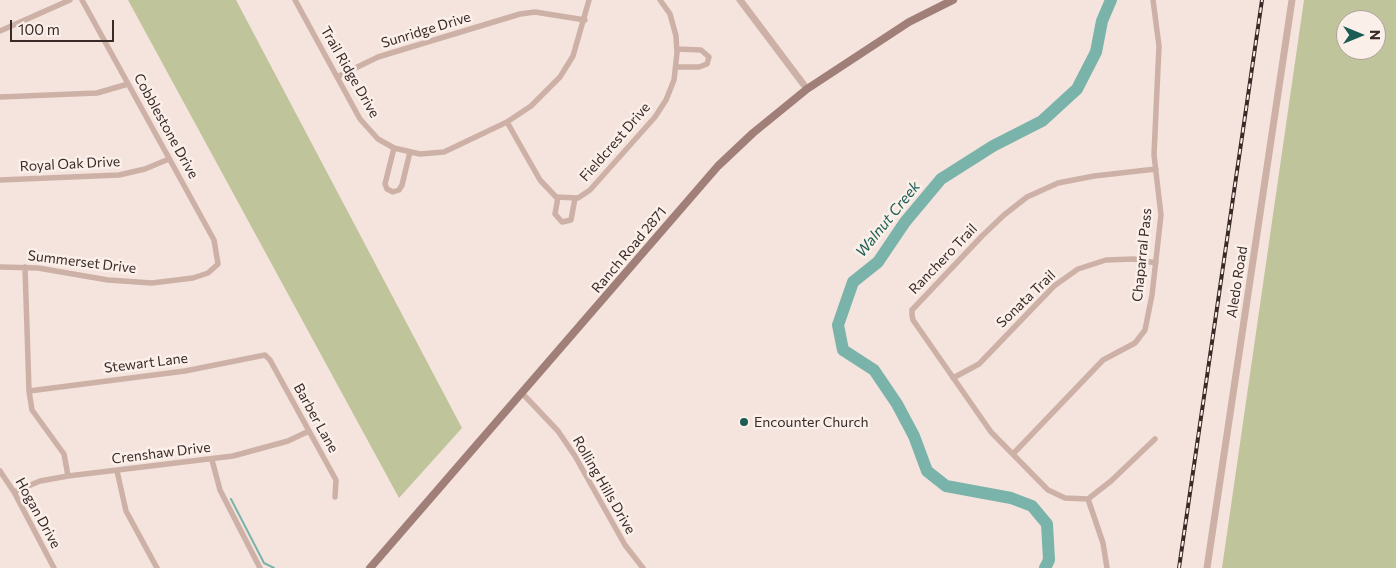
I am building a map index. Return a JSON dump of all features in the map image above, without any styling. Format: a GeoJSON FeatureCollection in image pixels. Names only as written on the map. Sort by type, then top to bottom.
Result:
{"type":"FeatureCollection","features":[{"type":"Feature","properties":{"kind":"main road","name":"Ranch Road 2871"},"geometry":{"type":"LineString","coordinates":[[370,568],[718,166],[753,133],[807,88],[909,22],[953,0]]}},
{"type":"Feature","properties":{"kind":"street"},"geometry":{"type":"LineString","coordinates":[[0,31],[70,0]]}},
{"type":"Feature","properties":{"kind":"street","name":"Cobblestone Drive"},"geometry":{"type":"LineString","coordinates":[[82,0],[214,240],[219,260],[217,266]]}},
{"type":"Feature","properties":{"kind":"street","name":"Trail Ridge Drive"},"geometry":{"type":"LineString","coordinates":[[295,0],[360,119],[378,139],[394,148],[410,152],[444,152],[507,122],[531,106],[560,77],[573,56],[585,20],[589,0]]}},
{"type":"Feature","properties":{"kind":"street","name":"Fieldcrest Drive"},"geometry":{"type":"LineString","coordinates":[[575,198],[571,220],[562,222],[555,214],[558,197],[575,198],[590,190],[655,117],[669,93],[674,80],[677,49],[670,14],[660,0]]}},
{"type":"Feature","properties":{"kind":"street"},"geometry":{"type":"LineString","coordinates":[[740,0],[807,88]]}},
{"type":"Feature","properties":{"kind":"street","name":"Chaparral Pass"},"geometry":{"type":"LineString","coordinates":[[1013,454],[1102,360],[1135,344],[1145,330],[1156,263],[1161,215],[1154,155],[1159,46],[1153,0]]}},
{"type":"Feature","properties":{"kind":"street","name":"Aledo Road"},"geometry":{"type":"LineString","coordinates":[[1207,568],[1292,0]]}},
{"type":"Feature","properties":{"kind":"street","name":"Sunridge Drive"},"geometry":{"type":"LineString","coordinates":[[337,78],[378,57],[520,14],[535,12],[585,20]]}},
{"type":"Feature","properties":{"kind":"street"},"geometry":{"type":"LineString","coordinates":[[676,67],[699,67],[706,64],[709,57],[701,50],[677,49]]}},
{"type":"Feature","properties":{"kind":"street"},"geometry":{"type":"LineString","coordinates":[[0,97],[97,93],[128,84]]}},
{"type":"Feature","properties":{"kind":"street"},"geometry":{"type":"LineString","coordinates":[[507,122],[540,180],[558,197]]}},
{"type":"Feature","properties":{"kind":"street"},"geometry":{"type":"LineString","coordinates":[[394,148],[385,184],[387,189],[393,192],[399,190],[402,185],[410,152]]}},
{"type":"Feature","properties":{"kind":"street","name":"Royal Oak Drive"},"geometry":{"type":"LineString","coordinates":[[0,180],[119,175],[145,169],[169,159]]}},
{"type":"Feature","properties":{"kind":"street","name":"Ranchero Trail"},"geometry":{"type":"LineString","coordinates":[[1088,499],[1065,498],[1048,490],[991,432],[914,320],[912,310],[982,236],[1027,197],[1058,183],[1094,176],[1156,169]]}},
{"type":"Feature","properties":{"kind":"street","name":"Sonata Trail"},"geometry":{"type":"LineString","coordinates":[[954,378],[979,364],[1054,286],[1078,269],[1106,260],[1134,259],[1156,263]]}},
{"type":"Feature","properties":{"kind":"street","name":"Summerset Drive"},"geometry":{"type":"LineString","coordinates":[[0,267],[25,267],[108,280],[152,283],[193,278],[208,273],[217,266]]}},
{"type":"Feature","properties":{"kind":"street"},"geometry":{"type":"LineString","coordinates":[[25,267],[29,391],[32,410],[64,454],[68,476]]}},
{"type":"Feature","properties":{"kind":"street","name":"Stewart Lane"},"geometry":{"type":"LineString","coordinates":[[29,391],[186,371],[265,355]]}},
{"type":"Feature","properties":{"kind":"street","name":"Barber Lane"},"geometry":{"type":"LineString","coordinates":[[265,355],[270,360],[336,480],[335,496]]}},
{"type":"Feature","properties":{"kind":"street","name":"Rolling Hills Drive"},"geometry":{"type":"LineString","coordinates":[[522,393],[558,431],[575,456],[625,545],[643,568]]}},
{"type":"Feature","properties":{"kind":"street","name":"Crenshaw Drive"},"geometry":{"type":"LineString","coordinates":[[14,492],[40,481],[68,476],[212,460],[262,450],[309,432]]}},
{"type":"Feature","properties":{"kind":"street"},"geometry":{"type":"LineString","coordinates":[[1107,568],[1103,543],[1088,499],[1111,481],[1155,439]]}},
{"type":"Feature","properties":{"kind":"street"},"geometry":{"type":"LineString","coordinates":[[212,460],[220,490],[260,568]]}},
{"type":"Feature","properties":{"kind":"street","name":"Hogan Drive"},"geometry":{"type":"LineString","coordinates":[[0,471],[14,492],[54,568]]}},
{"type":"Feature","properties":{"kind":"street"},"geometry":{"type":"LineString","coordinates":[[117,471],[126,511],[157,568]]}},
{"type":"Feature","properties":{"kind":"green space"},"geometry":{"type":"Polygon","coordinates":[[[128,0],[236,0],[462,428],[399,498],[128,0]]]}},
{"type":"Feature","properties":{"kind":"green space"},"geometry":{"type":"Polygon","coordinates":[[[1304,0],[1396,0],[1396,568],[1222,568],[1304,0]]]}},
{"type":"Feature","properties":{"kind":"waterway","name":"Walnut Creek"},"geometry":{"type":"LineString","coordinates":[[1045,568],[1049,560],[1047,524],[1032,506],[1011,498],[946,486],[927,471],[914,436],[897,404],[874,370],[843,350],[838,325],[853,282],[878,262],[905,222],[941,179],[993,146],[1042,121],[1077,89],[1096,52],[1102,21],[1111,0]]}},
{"type":"Feature","properties":{"kind":"waterway"},"geometry":{"type":"LineString","coordinates":[[231,499],[264,563],[274,568]]}},
{"type":"Feature","properties":{"kind":"railway"},"geometry":{"type":"LineString","coordinates":[[1179,568],[1262,0]]}},
{"type":"Feature","properties":{"kind":"place","name":"Encounter Church"},"geometry":{"type":"Point","coordinates":[744,422]}}]}
